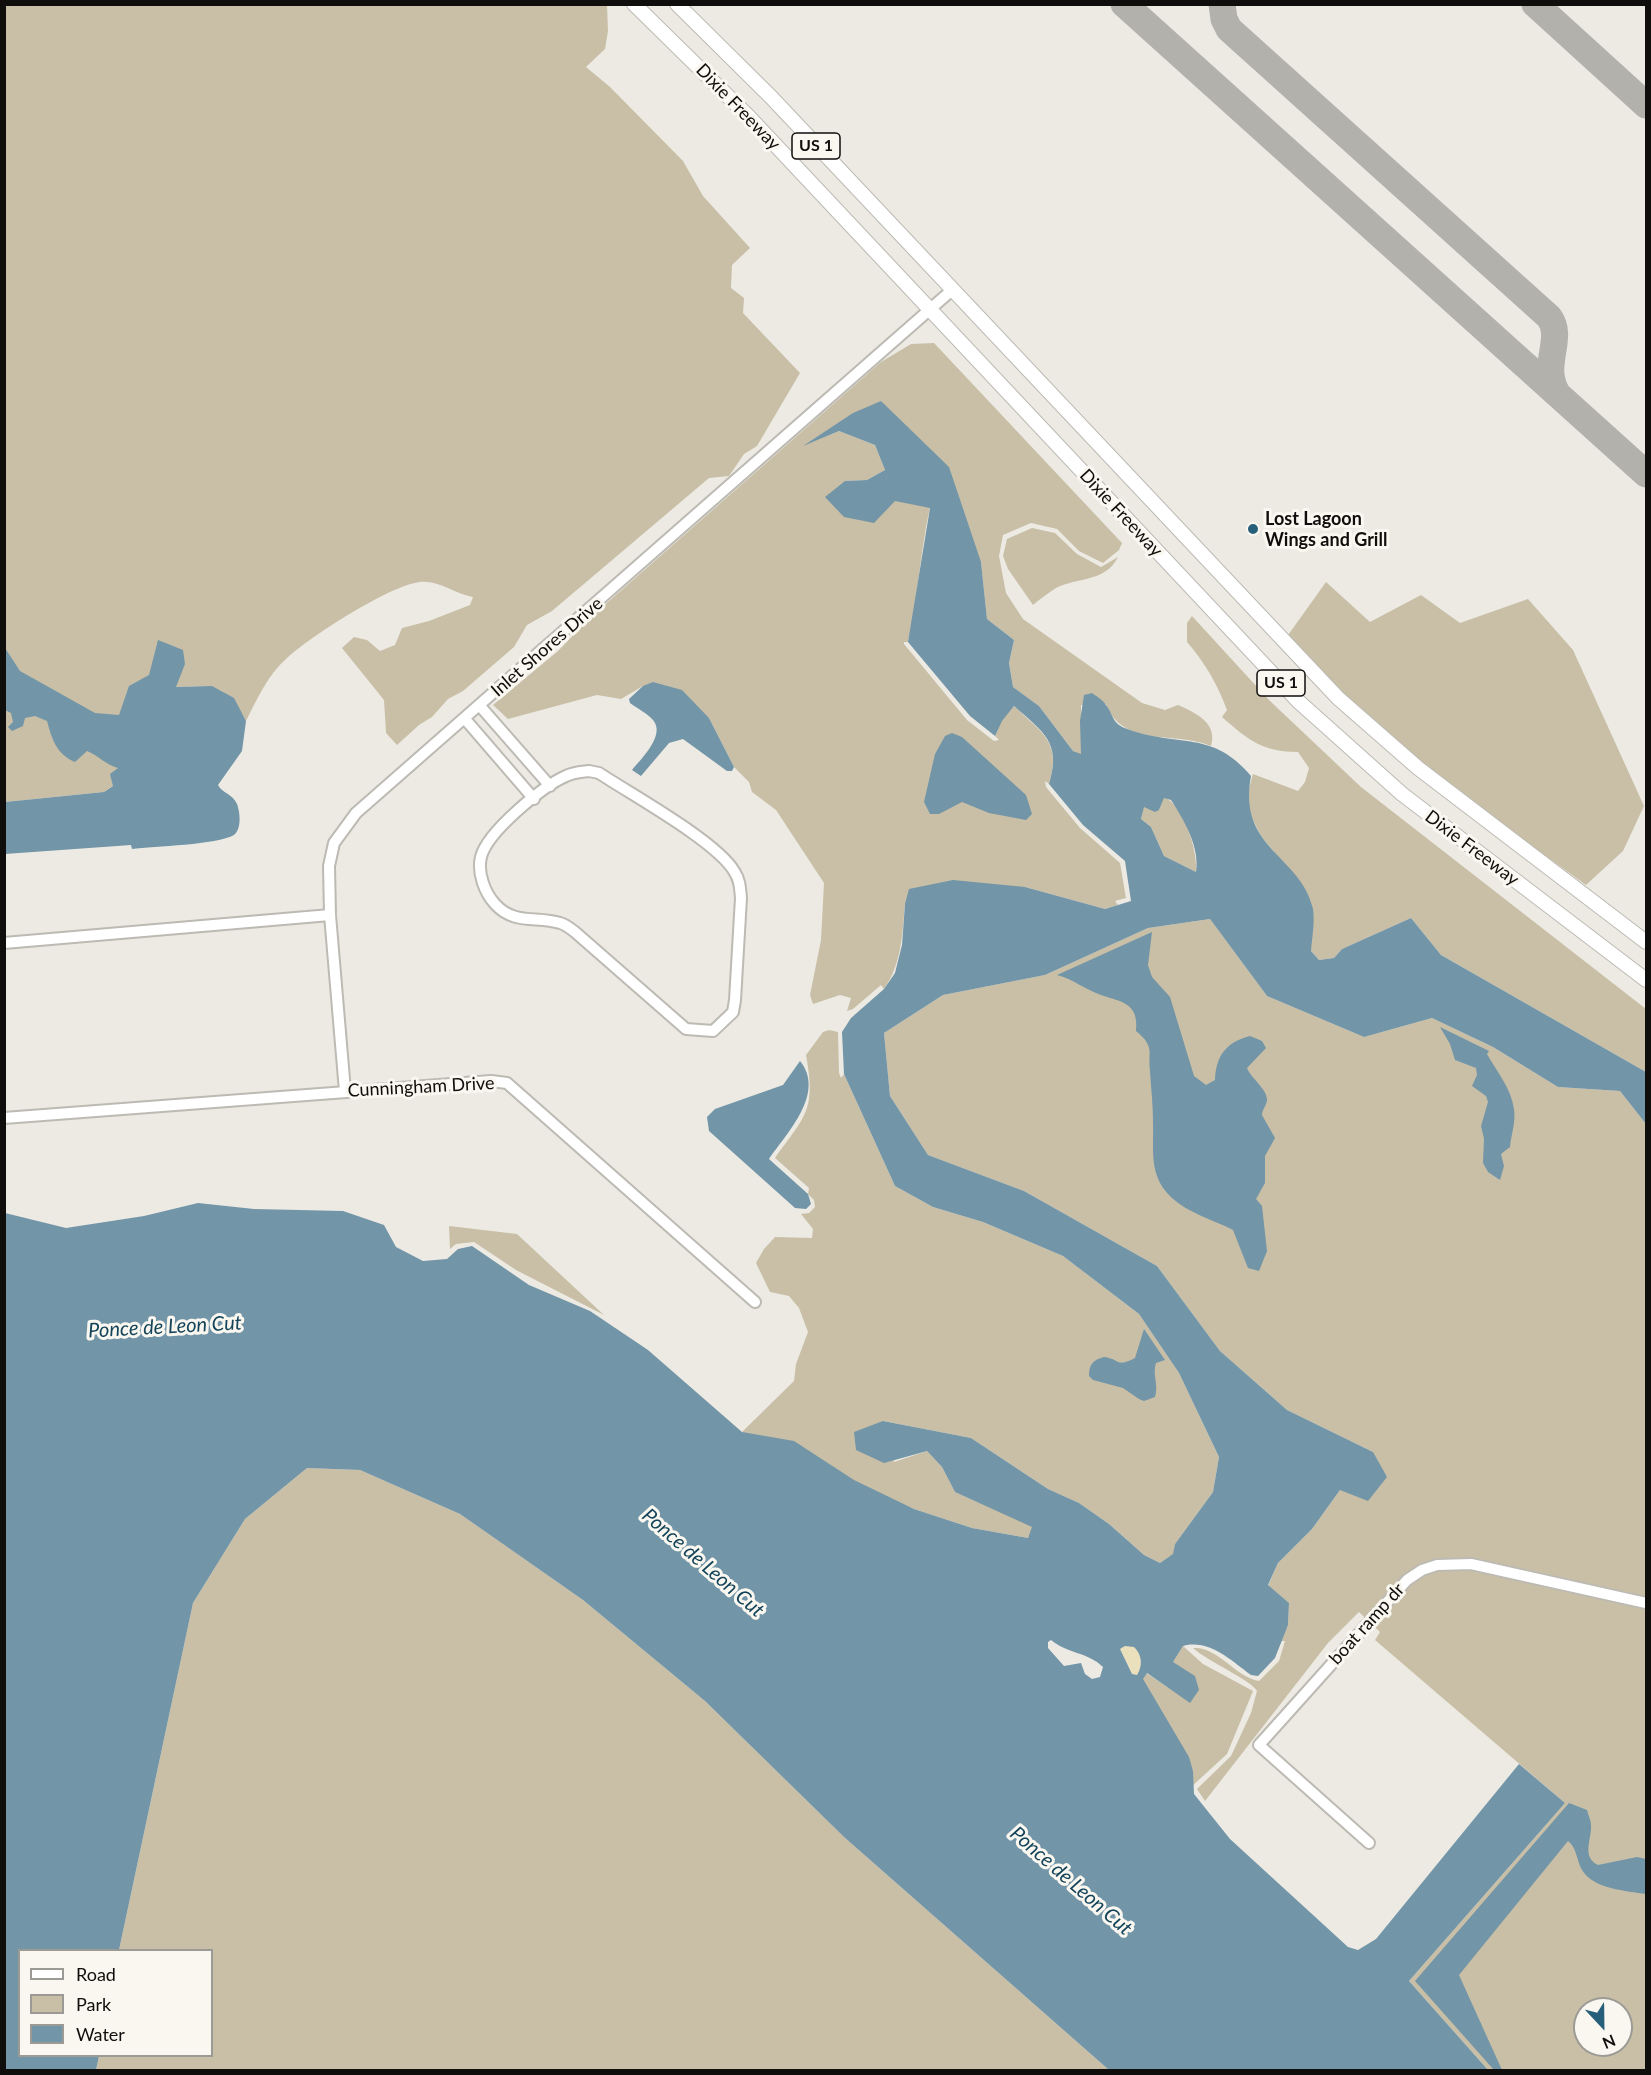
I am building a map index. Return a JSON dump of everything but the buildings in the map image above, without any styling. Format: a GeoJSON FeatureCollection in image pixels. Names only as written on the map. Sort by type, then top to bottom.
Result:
{"type":"FeatureCollection","features":[{"type":"Feature","properties":{"kind":"main road","name":"Dixie Freeway"},"geometry":{"type":"LineString","coordinates":[[634,4],[750,118],[1298,701],[1402,794],[1647,980]]}},
{"type":"Feature","properties":{"kind":"main road","name":"Dixie Freeway"},"geometry":{"type":"LineString","coordinates":[[677,4],[771,97],[1338,698],[1418,768],[1647,942]]}},
{"type":"Feature","properties":{"kind":"street","name":"Inlet Shores Drive"},"geometry":{"type":"LineString","coordinates":[[345,1091],[330,915],[329,866],[334,843],[356,813],[952,290]]}},
{"type":"Feature","properties":{"kind":"street"},"geometry":{"type":"LineString","coordinates":[[480,706],[550,786]]}},
{"type":"Feature","properties":{"kind":"street"},"geometry":{"type":"LineString","coordinates":[[465,719],[534,799]]}},
{"type":"Feature","properties":{"kind":"street"},"geometry":{"type":"LineString","coordinates":[[579,772],[599,773],[718,852],[735,872],[740,884],[741,898],[735,1000],[733,1012],[713,1031],[699,1032],[686,1029],[575,932],[560,923],[527,921],[509,916],[495,904],[480,874],[480,858],[486,845],[498,830],[550,786],[579,772]]}},
{"type":"Feature","properties":{"kind":"street"},"geometry":{"type":"LineString","coordinates":[[4,944],[330,915]]}},
{"type":"Feature","properties":{"kind":"street","name":"Cunningham Drive"},"geometry":{"type":"LineString","coordinates":[[4,1118],[345,1091],[507,1083],[755,1302]]}},
{"type":"Feature","properties":{"kind":"street","name":"boat ramp dr"},"geometry":{"type":"LineString","coordinates":[[1369,1843],[1259,1745],[1395,1590],[1422,1570],[1451,1563],[1471,1564],[1647,1603]]}},
{"type":"Feature","properties":{"kind":"green space"},"geometry":{"type":"Polygon","coordinates":[[[4,5],[607,5],[608,31],[605,49],[586,67],[610,87],[683,161],[703,196],[750,248],[732,265],[731,288],[744,298],[743,313],[800,373],[757,446],[744,454],[729,476],[709,478],[552,611],[527,625],[514,647],[463,691],[448,699],[432,717],[419,725],[397,745],[386,733],[384,700],[342,648],[354,637],[367,640],[380,651],[395,645],[402,628],[429,621],[470,605],[473,597],[427,582],[407,585],[390,592],[330,626],[286,659],[268,680],[246,721],[232,700],[218,690],[176,687],[132,772],[104,792],[5,802],[4,5]]]}},
{"type":"Feature","properties":{"kind":"green space"},"geometry":{"type":"Polygon","coordinates":[[[934,343],[1122,543],[1119,550],[1103,563],[1079,551],[1057,529],[1031,523],[1003,535],[999,556],[1006,593],[1023,619],[1142,703],[1165,710],[1178,705],[1198,715],[1211,731],[1211,746],[1182,739],[1137,733],[1124,727],[1114,718],[1106,704],[1081,705],[1081,755],[1073,751],[1039,706],[1013,687],[1009,663],[1014,640],[987,619],[981,562],[881,401],[807,444],[839,431],[875,445],[885,470],[867,480],[845,481],[895,500],[930,507],[908,642],[904,644],[967,720],[994,741],[999,740],[995,736],[1001,721],[1014,706],[1041,731],[1051,748],[1053,758],[1049,784],[1045,781],[1046,787],[1080,828],[1120,863],[1126,898],[1115,901],[1118,905],[1105,909],[1025,887],[905,904],[898,959],[890,979],[884,989],[881,985],[853,1009],[847,1011],[851,998],[840,995],[813,1004],[810,995],[821,940],[824,883],[776,810],[752,792],[749,782],[734,767],[709,718],[643,686],[621,699],[597,695],[508,719],[493,705],[558,651],[592,616],[881,362],[911,344],[934,343]]]}},
{"type":"Feature","properties":{"kind":"green space"},"geometry":{"type":"Polygon","coordinates":[[[1032,528],[1055,533],[1077,554],[1101,567],[1118,557],[1113,565],[1099,575],[1056,588],[1033,605],[1008,569],[1003,556],[1007,539],[1032,528]]]}},
{"type":"Feature","properties":{"kind":"green space"},"geometry":{"type":"Polygon","coordinates":[[[1326,582],[1370,622],[1421,595],[1460,623],[1528,599],[1573,650],[1644,806],[1623,851],[1586,885],[1447,785],[1345,698],[1286,638],[1326,582]]]}},
{"type":"Feature","properties":{"kind":"green space"},"geometry":{"type":"Polygon","coordinates":[[[1192,616],[1269,700],[1361,787],[1646,1009],[1646,1072],[1441,955],[1411,918],[1342,949],[1334,958],[1319,960],[1311,951],[1300,884],[1261,836],[1250,814],[1247,796],[1253,774],[1298,791],[1305,782],[1309,768],[1298,752],[1265,747],[1248,738],[1222,717],[1227,710],[1215,682],[1187,642],[1187,623],[1192,616]]]}},
{"type":"Feature","properties":{"kind":"green space"},"geometry":{"type":"Polygon","coordinates":[[[1164,797],[1178,809],[1188,830],[1195,853],[1196,872],[1164,856],[1151,827],[1141,819],[1144,806],[1159,810],[1164,797]]]}},
{"type":"Feature","properties":{"kind":"green space"},"geometry":{"type":"Polygon","coordinates":[[[1210,919],[1267,996],[1364,1037],[1432,1018],[1493,1047],[1558,1087],[1620,1091],[1646,1124],[1646,2070],[1488,2070],[1409,1981],[1565,1803],[1375,1640],[1380,1632],[1359,1612],[1328,1643],[1205,1801],[1197,1789],[1231,1756],[1251,1713],[1257,1691],[1246,1681],[1193,1648],[1210,1652],[1242,1674],[1259,1681],[1279,1661],[1285,1641],[1280,1641],[1288,1625],[1289,1603],[1268,1586],[1278,1563],[1312,1529],[1340,1490],[1373,1452],[1287,1410],[1220,1351],[1157,1266],[1024,1191],[928,1155],[890,1096],[884,1033],[943,995],[1045,975],[1148,928],[1210,919]]]}},
{"type":"Feature","properties":{"kind":"green space"},"geometry":{"type":"Polygon","coordinates":[[[829,1030],[838,1032],[841,1078],[844,1074],[895,1186],[933,1207],[983,1222],[1063,1256],[1139,1314],[1179,1373],[1219,1457],[1213,1492],[1175,1544],[1174,1554],[1160,1563],[1144,1555],[1109,1524],[1079,1503],[1048,1489],[971,1438],[883,1421],[894,1462],[927,1451],[942,1467],[955,1492],[1033,1526],[1028,1538],[972,1528],[914,1509],[742,1432],[794,1381],[796,1364],[808,1332],[799,1308],[789,1296],[770,1292],[756,1263],[764,1249],[775,1237],[812,1238],[813,1229],[801,1214],[809,1213],[815,1207],[814,1200],[808,1194],[809,1188],[775,1158],[806,1111],[810,1088],[806,1055],[823,1032],[829,1030]]]}},
{"type":"Feature","properties":{"kind":"green space"},"geometry":{"type":"Polygon","coordinates":[[[449,1226],[517,1234],[604,1315],[516,1270],[474,1242],[456,1244],[450,1249],[449,1226]]]}},
{"type":"Feature","properties":{"kind":"green space"},"geometry":{"type":"Polygon","coordinates":[[[307,1468],[360,1470],[460,1514],[583,1600],[705,1701],[844,1837],[1109,2070],[96,2070],[99,2057],[213,2057],[213,1949],[119,1949],[193,1603],[245,1519],[307,1468]]]}},
{"type":"Feature","properties":{"kind":"green space"},"geometry":{"type":"Polygon","coordinates":[[[1183,1646],[1203,1664],[1253,1691],[1227,1754],[1191,1787],[1193,1771],[1142,1679],[1146,1673],[1190,1702],[1173,1662],[1183,1646]]]}},
{"type":"Feature","properties":{"kind":"sand"},"geometry":{"type":"Polygon","coordinates":[[[1125,1646],[1134,1647],[1139,1653],[1141,1664],[1137,1675],[1132,1674],[1120,1649],[1125,1646]]]}},
{"type":"Feature","properties":{"kind":"water","name":"Ponce de Leon Cut"},"geometry":{"type":"Polygon","coordinates":[[[881,401],[949,467],[981,562],[987,619],[1014,640],[1009,663],[1013,687],[1039,706],[1073,751],[1081,754],[1080,721],[1084,695],[1092,693],[1103,701],[1116,723],[1124,728],[1147,735],[1209,746],[1237,762],[1251,776],[1249,800],[1253,820],[1261,836],[1306,891],[1314,914],[1311,951],[1319,960],[1334,958],[1342,949],[1411,918],[1441,955],[1646,1072],[1646,1124],[1620,1091],[1558,1087],[1493,1047],[1432,1018],[1364,1037],[1267,996],[1210,919],[1148,928],[1045,975],[943,995],[884,1033],[890,1096],[928,1155],[1024,1191],[1157,1266],[1220,1351],[1287,1410],[1373,1452],[1387,1477],[1368,1501],[1340,1490],[1312,1529],[1278,1563],[1268,1585],[1289,1603],[1288,1625],[1275,1658],[1258,1676],[1251,1675],[1211,1648],[1193,1645],[1183,1646],[1173,1662],[1195,1676],[1199,1690],[1190,1703],[1147,1673],[1143,1679],[1189,1757],[1193,1771],[1194,1794],[1230,1839],[1348,1947],[1358,1950],[1376,1939],[1519,1764],[1565,1803],[1409,1981],[1488,2070],[1109,2070],[844,1837],[705,1701],[583,1600],[460,1514],[360,1470],[307,1468],[245,1519],[193,1603],[119,1949],[18,1949],[18,2057],[99,2057],[96,2070],[5,2070],[5,1213],[66,1228],[144,1216],[198,1203],[254,1209],[343,1211],[384,1225],[396,1247],[423,1261],[447,1259],[458,1249],[472,1246],[529,1285],[590,1311],[648,1350],[742,1432],[794,1441],[854,1480],[914,1509],[972,1528],[1028,1538],[1032,1527],[955,1492],[942,1467],[927,1451],[884,1463],[856,1450],[854,1432],[883,1421],[971,1438],[1048,1489],[1079,1503],[1109,1524],[1144,1555],[1160,1563],[1173,1554],[1175,1544],[1213,1492],[1219,1457],[1179,1373],[1139,1314],[1063,1256],[983,1222],[933,1207],[895,1186],[844,1074],[842,1032],[851,1018],[884,989],[895,973],[902,945],[905,904],[909,889],[953,880],[1025,887],[1105,909],[1131,901],[1125,861],[1083,825],[1049,784],[1053,758],[1047,739],[1041,731],[1014,706],[1002,721],[995,736],[970,716],[908,642],[930,508],[895,501],[874,523],[844,517],[825,497],[845,481],[867,480],[885,470],[875,445],[839,431],[803,446],[853,413],[881,401]],[[1164,798],[1159,810],[1155,812],[1144,807],[1141,819],[1151,827],[1164,856],[1196,872],[1196,853],[1190,834],[1171,800],[1164,798]],[[1051,1640],[1048,1642],[1048,1648],[1064,1666],[1081,1663],[1085,1674],[1092,1679],[1100,1677],[1103,1667],[1097,1662],[1057,1645],[1051,1640]],[[1125,1646],[1120,1649],[1132,1674],[1137,1675],[1141,1660],[1139,1653],[1134,1647],[1125,1646]]]}},
{"type":"Feature","properties":{"kind":"water"},"geometry":{"type":"Polygon","coordinates":[[[158,640],[183,650],[185,664],[176,687],[212,686],[234,698],[246,721],[242,751],[218,785],[237,804],[240,820],[237,832],[214,841],[185,845],[132,849],[131,845],[5,854],[5,802],[104,792],[113,786],[110,774],[118,768],[87,751],[75,762],[69,759],[56,745],[47,721],[35,716],[25,718],[23,726],[12,731],[8,727],[13,722],[11,713],[5,710],[5,648],[20,671],[95,713],[119,715],[129,686],[149,675],[158,640]]]}},
{"type":"Feature","properties":{"kind":"water"},"geometry":{"type":"Polygon","coordinates":[[[653,682],[682,690],[709,718],[734,767],[732,771],[727,771],[683,739],[669,743],[641,776],[632,770],[651,746],[656,726],[651,718],[630,703],[629,699],[643,686],[653,682]]]}},
{"type":"Feature","properties":{"kind":"water"},"geometry":{"type":"Polygon","coordinates":[[[952,733],[962,737],[1026,795],[1032,814],[1026,820],[989,813],[962,802],[939,814],[930,814],[924,802],[935,754],[945,736],[952,733]]]}},
{"type":"Feature","properties":{"kind":"water"},"geometry":{"type":"Polygon","coordinates":[[[1152,932],[1148,965],[1152,977],[1170,997],[1194,1076],[1206,1085],[1215,1080],[1220,1057],[1229,1046],[1242,1039],[1250,1036],[1262,1041],[1266,1048],[1247,1068],[1267,1097],[1262,1115],[1275,1138],[1265,1156],[1265,1183],[1256,1199],[1262,1206],[1267,1251],[1259,1271],[1248,1268],[1233,1230],[1178,1203],[1164,1190],[1159,1181],[1153,1153],[1149,1049],[1146,1041],[1136,1031],[1135,1015],[1132,1009],[1122,1002],[1095,993],[1057,975],[1152,932]]]}},
{"type":"Feature","properties":{"kind":"water"},"geometry":{"type":"Polygon","coordinates":[[[1440,1027],[1489,1051],[1487,1054],[1510,1094],[1514,1109],[1514,1124],[1510,1147],[1501,1154],[1504,1166],[1500,1180],[1488,1172],[1483,1163],[1484,1139],[1481,1126],[1488,1102],[1486,1096],[1472,1086],[1477,1075],[1476,1068],[1455,1060],[1450,1044],[1440,1027]]]}},
{"type":"Feature","properties":{"kind":"water"},"geometry":{"type":"Polygon","coordinates":[[[800,1061],[807,1073],[809,1086],[806,1099],[794,1125],[769,1159],[808,1194],[811,1204],[806,1209],[795,1208],[709,1131],[707,1117],[715,1109],[783,1085],[800,1061]]]}},
{"type":"Feature","properties":{"kind":"water"},"geometry":{"type":"Polygon","coordinates":[[[1144,1329],[1165,1360],[1156,1363],[1155,1397],[1144,1401],[1123,1388],[1093,1380],[1089,1376],[1094,1361],[1100,1358],[1109,1358],[1121,1363],[1135,1358],[1144,1329]]]}},
{"type":"Feature","properties":{"kind":"water"},"geometry":{"type":"Polygon","coordinates":[[[1569,1803],[1587,1810],[1591,1821],[1588,1847],[1593,1862],[1598,1865],[1637,1857],[1646,1859],[1646,1894],[1611,1888],[1594,1881],[1582,1870],[1575,1850],[1568,1841],[1459,1975],[1502,2070],[1494,2070],[1415,1981],[1569,1803]]]}},
{"type":"Feature","properties":{"kind":"taxiway"},"geometry":{"type":"LineString","coordinates":[[1124,4],[1646,474]]}},
{"type":"Feature","properties":{"kind":"taxiway"},"geometry":{"type":"LineString","coordinates":[[1222,4],[1224,19],[1229,29],[1549,317],[1555,334],[1551,372],[1552,383],[1557,393]]}},
{"type":"Feature","properties":{"kind":"taxiway"},"geometry":{"type":"LineString","coordinates":[[1535,4],[1646,105]]}},
{"type":"Feature","properties":{"kind":"place","name":"Lost Lagoon Wings and Grill"},"geometry":{"type":"Point","coordinates":[1253,529]}}]}
